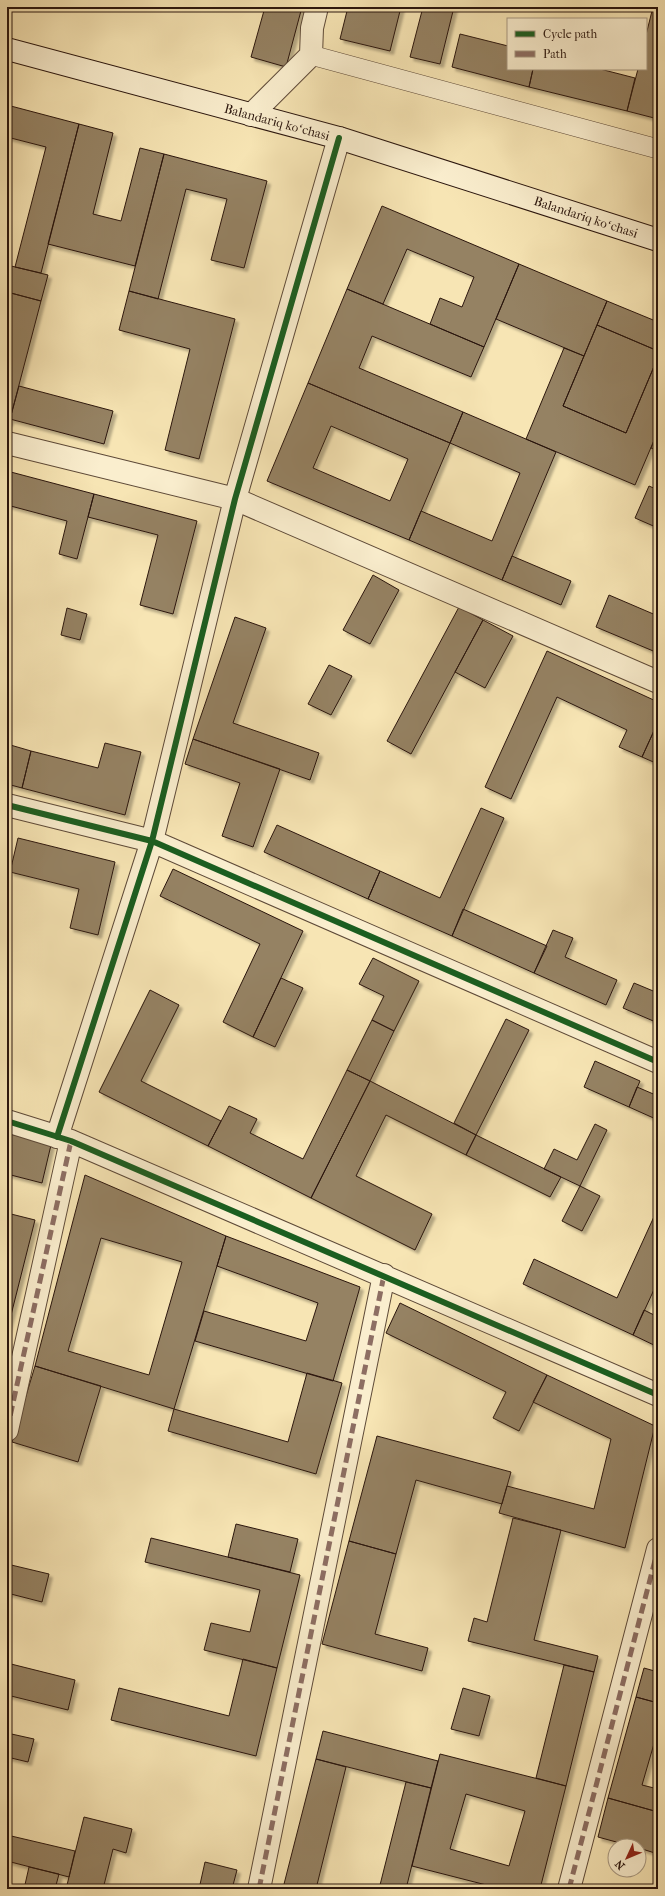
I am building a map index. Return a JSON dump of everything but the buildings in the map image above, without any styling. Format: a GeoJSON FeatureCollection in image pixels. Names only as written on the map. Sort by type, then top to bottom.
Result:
{"type":"FeatureCollection","features":[{"type":"Feature","properties":{"kind":"street"},"geometry":{"type":"LineString","coordinates":[[251,115],[311,55],[312,28],[317,7]]}},
{"type":"Feature","properties":{"kind":"street","name":"Balandariq koʻchasi"},"geometry":{"type":"LineString","coordinates":[[7,49],[339,138],[658,240]]}},
{"type":"Feature","properties":{"kind":"street"},"geometry":{"type":"LineString","coordinates":[[7,1430],[64,1139],[152,841],[235,499],[339,138]]}},
{"type":"Feature","properties":{"kind":"street"},"geometry":{"type":"LineString","coordinates":[[7,442],[235,499],[658,682]]}},
{"type":"Feature","properties":{"kind":"street"},"geometry":{"type":"LineString","coordinates":[[7,805],[152,841],[658,1062]]}},
{"type":"Feature","properties":{"kind":"street"},"geometry":{"type":"LineString","coordinates":[[7,1121],[64,1139],[384,1275],[658,1395]]}},
{"type":"Feature","properties":{"kind":"street"},"geometry":{"type":"LineString","coordinates":[[259,1889],[384,1275]]}},
{"type":"Feature","properties":{"kind":"street"},"geometry":{"type":"LineString","coordinates":[[569,1889],[658,1549]]}},
{"type":"Feature","properties":{"kind":"lane"},"geometry":{"type":"LineString","coordinates":[[311,55],[658,149]]}},
{"type":"Feature","properties":{"kind":"marked path"},"geometry":{"type":"LineString","coordinates":[[7,1430],[71,1141]]}},
{"type":"Feature","properties":{"kind":"marked path"},"geometry":{"type":"LineString","coordinates":[[259,1889],[384,1275]]}},
{"type":"Feature","properties":{"kind":"marked path"},"geometry":{"type":"LineString","coordinates":[[569,1889],[658,1549]]}},
{"type":"Feature","properties":{"kind":"cycle path"},"geometry":{"type":"LineString","coordinates":[[57,1137],[152,841],[235,499],[339,138]]}},
{"type":"Feature","properties":{"kind":"cycle path"},"geometry":{"type":"LineString","coordinates":[[7,805],[152,841],[658,1062]]}},
{"type":"Feature","properties":{"kind":"cycle path"},"geometry":{"type":"LineString","coordinates":[[7,1121],[71,1141],[658,1395]]}}]}
